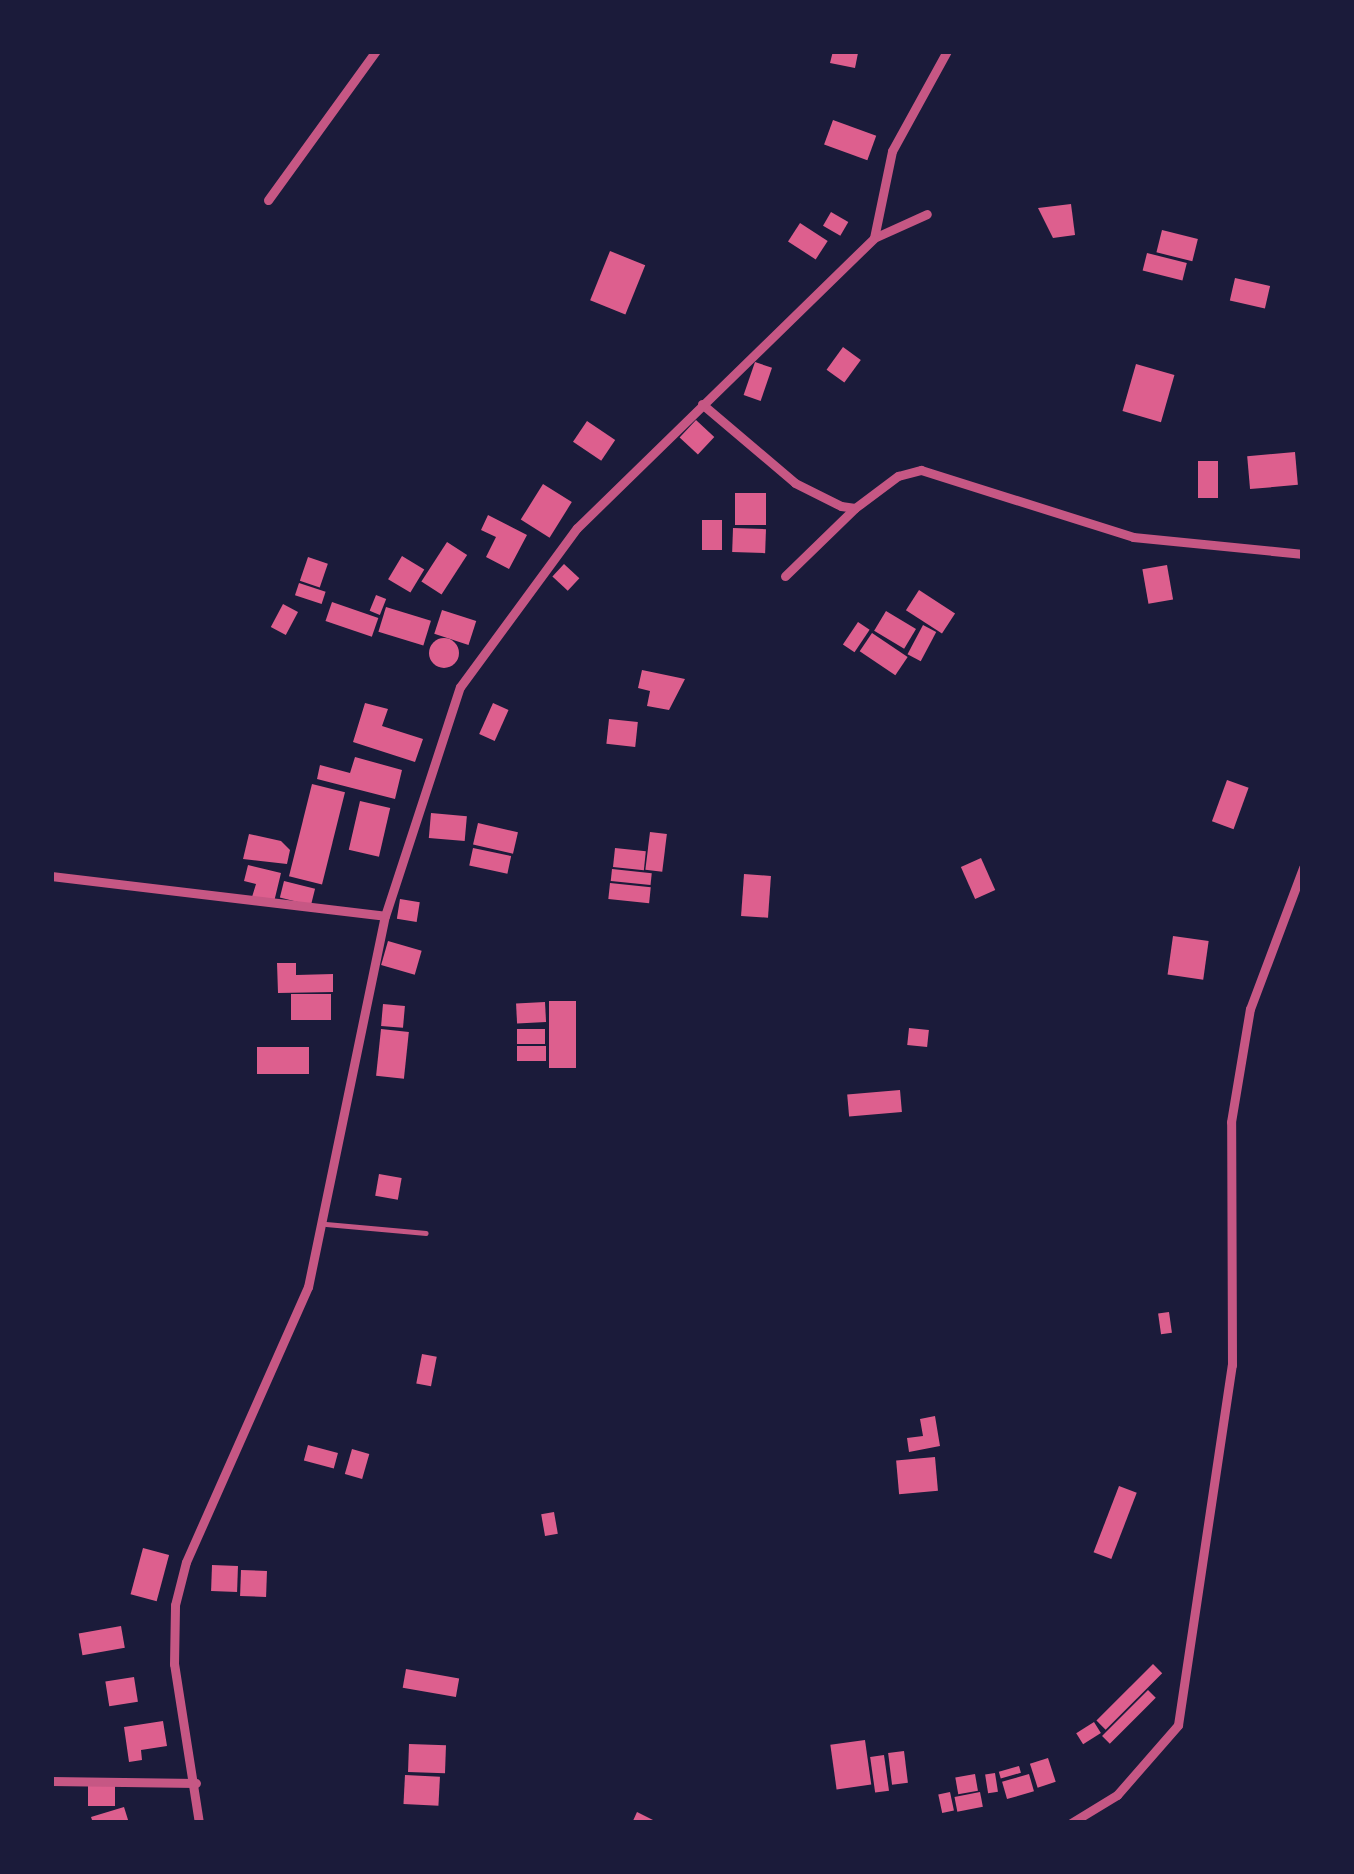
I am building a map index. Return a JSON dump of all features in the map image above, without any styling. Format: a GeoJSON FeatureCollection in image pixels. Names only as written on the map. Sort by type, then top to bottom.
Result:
{"type":"FeatureCollection","features":[{"type":"Feature","properties":{"kind":"street"},"geometry":{"type":"LineString","coordinates":[[268,200],[376,51]]}},
{"type":"Feature","properties":{"kind":"street"},"geometry":{"type":"LineString","coordinates":[[874,238],[892,151],[946,51]]}},
{"type":"Feature","properties":{"kind":"street"},"geometry":{"type":"LineString","coordinates":[[199,1823],[174,1664],[175,1605],[186,1562],[308,1287],[326,1224],[385,916],[460,687],[499,625],[577,528],[874,238],[927,214]]}},
{"type":"Feature","properties":{"kind":"street"},"geometry":{"type":"LineString","coordinates":[[702,404],[795,483],[855,508]]}},
{"type":"Feature","properties":{"kind":"street"},"geometry":{"type":"LineString","coordinates":[[785,576],[855,508],[898,476],[921,470],[1133,537],[1303,554]]}},
{"type":"Feature","properties":{"kind":"street"},"geometry":{"type":"LineString","coordinates":[[1071,1823],[1118,1795],[1178,1725],[1232,1365],[1231,1122],[1250,1009],[1303,868]]}},
{"type":"Feature","properties":{"kind":"street"},"geometry":{"type":"LineString","coordinates":[[51,876],[385,916]]}},
{"type":"Feature","properties":{"kind":"street"},"geometry":{"type":"LineString","coordinates":[[51,1781],[196,1783]]}},
{"type":"Feature","properties":{"kind":"lane"},"geometry":{"type":"LineString","coordinates":[[326,1224],[426,1232]]}},
{"type":"Feature","properties":{"kind":"building"},"geometry":{"type":"Polygon","coordinates":[[[833,51],[858,53],[855,68],[830,63],[833,51]]]}},
{"type":"Feature","properties":{"kind":"building"},"geometry":{"type":"Polygon","coordinates":[[[833,120],[876,136],[867,160],[824,144],[833,120]]]}},
{"type":"Feature","properties":{"kind":"building"},"geometry":{"type":"Polygon","coordinates":[[[1071,204],[1075,235],[1053,238],[1038,208],[1071,204]]]}},
{"type":"Feature","properties":{"kind":"building"},"geometry":{"type":"Polygon","coordinates":[[[831,212],[848,222],[840,236],[823,226],[831,212]]]}},
{"type":"Feature","properties":{"kind":"building"},"geometry":{"type":"Polygon","coordinates":[[[800,223],[828,241],[816,259],[788,241],[800,223]]]}},
{"type":"Feature","properties":{"kind":"building"},"geometry":{"type":"Polygon","coordinates":[[[1162,230],[1198,239],[1192,261],[1156,252],[1162,230]]]}},
{"type":"Feature","properties":{"kind":"building"},"geometry":{"type":"Polygon","coordinates":[[[610,251],[645,265],[625,314],[590,300],[610,251]]]}},
{"type":"Feature","properties":{"kind":"building"},"geometry":{"type":"Polygon","coordinates":[[[1147,253],[1187,263],[1182,280],[1143,270],[1147,253]]]}},
{"type":"Feature","properties":{"kind":"building"},"geometry":{"type":"Polygon","coordinates":[[[1235,278],[1270,286],[1265,309],[1230,300],[1235,278]]]}},
{"type":"Feature","properties":{"kind":"building"},"geometry":{"type":"Polygon","coordinates":[[[843,347],[861,360],[844,383],[827,370],[843,347]]]}},
{"type":"Feature","properties":{"kind":"building"},"geometry":{"type":"Polygon","coordinates":[[[755,362],[772,368],[761,401],[744,395],[755,362]]]}},
{"type":"Feature","properties":{"kind":"building"},"geometry":{"type":"Polygon","coordinates":[[[1136,364],[1174,375],[1161,422],[1122,411],[1136,364]]]}},
{"type":"Feature","properties":{"kind":"building"},"geometry":{"type":"Polygon","coordinates":[[[696,420],[714,437],[698,455],[680,438],[696,420]]]}},
{"type":"Feature","properties":{"kind":"building"},"geometry":{"type":"Polygon","coordinates":[[[587,421],[615,440],[601,461],[573,442],[587,421]]]}},
{"type":"Feature","properties":{"kind":"building"},"geometry":{"type":"Polygon","coordinates":[[[1295,452],[1298,485],[1250,489],[1247,456],[1295,452]]]}},
{"type":"Feature","properties":{"kind":"building"},"geometry":{"type":"Polygon","coordinates":[[[1198,461],[1218,461],[1218,498],[1198,498],[1198,461]]]}},
{"type":"Feature","properties":{"kind":"building"},"geometry":{"type":"Polygon","coordinates":[[[543,484],[572,502],[550,538],[521,520],[543,484]]]}},
{"type":"Feature","properties":{"kind":"building"},"geometry":{"type":"Polygon","coordinates":[[[735,493],[766,493],[766,525],[735,525],[735,493]]]}},
{"type":"Feature","properties":{"kind":"building"},"geometry":{"type":"Polygon","coordinates":[[[488,515],[527,535],[509,569],[486,557],[496,537],[481,530],[488,515]]]}},
{"type":"Feature","properties":{"kind":"building"},"geometry":{"type":"Polygon","coordinates":[[[702,520],[722,520],[722,550],[702,550],[702,520]]]}},
{"type":"Feature","properties":{"kind":"building"},"geometry":{"type":"Polygon","coordinates":[[[733,528],[766,529],[765,553],[732,552],[733,528]]]}},
{"type":"Feature","properties":{"kind":"building"},"geometry":{"type":"Polygon","coordinates":[[[447,542],[467,555],[442,594],[421,581],[447,542]]]}},
{"type":"Feature","properties":{"kind":"building"},"geometry":{"type":"Polygon","coordinates":[[[402,556],[424,569],[410,593],[388,579],[402,556]]]}},
{"type":"Feature","properties":{"kind":"building"},"geometry":{"type":"Polygon","coordinates":[[[308,557],[328,564],[320,587],[300,581],[308,557]]]}},
{"type":"Feature","properties":{"kind":"building"},"geometry":{"type":"Polygon","coordinates":[[[564,564],[579,578],[568,591],[552,576],[564,564]]]}},
{"type":"Feature","properties":{"kind":"building"},"geometry":{"type":"Polygon","coordinates":[[[1167,565],[1173,599],[1148,604],[1142,569],[1167,565]]]}},
{"type":"Feature","properties":{"kind":"building"},"geometry":{"type":"Polygon","coordinates":[[[299,583],[326,592],[322,604],[295,595],[299,583]]]}},
{"type":"Feature","properties":{"kind":"building"},"geometry":{"type":"Polygon","coordinates":[[[919,590],[955,613],[942,634],[906,610],[919,590]]]}},
{"type":"Feature","properties":{"kind":"building"},"geometry":{"type":"Polygon","coordinates":[[[376,595],[386,599],[380,615],[370,611],[376,595]]]}},
{"type":"Feature","properties":{"kind":"building"},"geometry":{"type":"Polygon","coordinates":[[[332,602],[378,618],[372,637],[325,621],[332,602]]]}},
{"type":"Feature","properties":{"kind":"building"},"geometry":{"type":"Polygon","coordinates":[[[283,604],[298,612],[286,635],[271,627],[283,604]]]}},
{"type":"Feature","properties":{"kind":"building"},"geometry":{"type":"Polygon","coordinates":[[[386,607],[431,621],[423,646],[378,632],[386,607]]]}},
{"type":"Feature","properties":{"kind":"building"},"geometry":{"type":"Polygon","coordinates":[[[442,610],[476,621],[469,645],[434,634],[442,610]]]}},
{"type":"Feature","properties":{"kind":"building"},"geometry":{"type":"Polygon","coordinates":[[[886,611],[916,629],[904,649],[874,631],[886,611]]]}},
{"type":"Feature","properties":{"kind":"building"},"geometry":{"type":"Polygon","coordinates":[[[858,622],[870,630],[855,652],[843,644],[858,622]]]}},
{"type":"Feature","properties":{"kind":"building"},"geometry":{"type":"Polygon","coordinates":[[[923,625],[936,632],[921,661],[908,654],[923,625]]]}},
{"type":"Feature","properties":{"kind":"building"},"geometry":{"type":"Polygon","coordinates":[[[872,633],[908,657],[895,675],[860,651],[872,633]]]}},
{"type":"Feature","properties":{"kind":"building"},"geometry":{"type":"Polygon","coordinates":[[[444,638],[455,642],[459,653],[455,664],[444,668],[433,664],[429,653],[433,642],[444,638]]]}},
{"type":"Feature","properties":{"kind":"building"},"geometry":{"type":"Polygon","coordinates":[[[642,670],[685,679],[669,710],[647,706],[650,691],[638,688],[642,670]]]}},
{"type":"Feature","properties":{"kind":"building"},"geometry":{"type":"Polygon","coordinates":[[[365,703],[388,709],[382,726],[423,739],[415,762],[353,742],[365,703]]]}},
{"type":"Feature","properties":{"kind":"building"},"geometry":{"type":"Polygon","coordinates":[[[493,703],[509,710],[495,741],[479,734],[493,703]]]}},
{"type":"Feature","properties":{"kind":"building"},"geometry":{"type":"Polygon","coordinates":[[[609,719],[638,722],[635,747],[606,744],[609,719]]]}},
{"type":"Feature","properties":{"kind":"building"},"geometry":{"type":"Polygon","coordinates":[[[355,757],[402,770],[395,799],[317,779],[320,765],[350,773],[355,757]]]}},
{"type":"Feature","properties":{"kind":"building"},"geometry":{"type":"Polygon","coordinates":[[[1227,780],[1249,788],[1234,829],[1212,821],[1227,780]]]}},
{"type":"Feature","properties":{"kind":"building"},"geometry":{"type":"Polygon","coordinates":[[[312,784],[345,792],[322,884],[289,876],[312,784]]]}},
{"type":"Feature","properties":{"kind":"building"},"geometry":{"type":"Polygon","coordinates":[[[360,801],[390,808],[379,857],[349,850],[360,801]]]}},
{"type":"Feature","properties":{"kind":"building"},"geometry":{"type":"Polygon","coordinates":[[[431,813],[467,816],[465,841],[429,838],[431,813]]]}},
{"type":"Feature","properties":{"kind":"building"},"geometry":{"type":"Polygon","coordinates":[[[478,823],[518,832],[513,854],[473,844],[478,823]]]}},
{"type":"Feature","properties":{"kind":"building"},"geometry":{"type":"Polygon","coordinates":[[[650,832],[667,834],[662,872],[645,870],[650,832]]]}},
{"type":"Feature","properties":{"kind":"building"},"geometry":{"type":"Polygon","coordinates":[[[249,834],[281,841],[290,850],[287,864],[243,859],[249,834]]]}},
{"type":"Feature","properties":{"kind":"building"},"geometry":{"type":"Polygon","coordinates":[[[473,848],[511,856],[507,874],[469,866],[473,848]]]}},
{"type":"Feature","properties":{"kind":"building"},"geometry":{"type":"Polygon","coordinates":[[[615,848],[646,851],[644,870],[613,867],[615,848]]]}},
{"type":"Feature","properties":{"kind":"building"},"geometry":{"type":"Polygon","coordinates":[[[981,858],[995,890],[975,899],[961,867],[981,858]]]}},
{"type":"Feature","properties":{"kind":"building"},"geometry":{"type":"Polygon","coordinates":[[[248,865],[281,873],[274,902],[252,897],[256,884],[244,881],[248,865]]]}},
{"type":"Feature","properties":{"kind":"building"},"geometry":{"type":"Polygon","coordinates":[[[612,869],[652,873],[651,885],[611,881],[612,869]]]}},
{"type":"Feature","properties":{"kind":"building"},"geometry":{"type":"Polygon","coordinates":[[[744,874],[771,876],[768,918],[741,916],[744,874]]]}},
{"type":"Feature","properties":{"kind":"building"},"geometry":{"type":"Polygon","coordinates":[[[284,881],[315,889],[311,905],[280,897],[284,881]]]}},
{"type":"Feature","properties":{"kind":"building"},"geometry":{"type":"Polygon","coordinates":[[[610,883],[651,887],[649,903],[608,899],[610,883]]]}},
{"type":"Feature","properties":{"kind":"building"},"geometry":{"type":"Polygon","coordinates":[[[400,899],[420,902],[417,922],[397,919],[400,899]]]}},
{"type":"Feature","properties":{"kind":"building"},"geometry":{"type":"Polygon","coordinates":[[[1173,936],[1209,941],[1203,980],[1168,975],[1173,936]]]}},
{"type":"Feature","properties":{"kind":"building"},"geometry":{"type":"Polygon","coordinates":[[[388,941],[422,951],[415,975],[381,965],[388,941]]]}},
{"type":"Feature","properties":{"kind":"building"},"geometry":{"type":"Polygon","coordinates":[[[277,963],[296,963],[296,975],[333,974],[333,992],[278,993],[277,963]]]}},
{"type":"Feature","properties":{"kind":"building"},"geometry":{"type":"Polygon","coordinates":[[[291,994],[331,994],[331,1020],[291,1020],[291,994]]]}},
{"type":"Feature","properties":{"kind":"building"},"geometry":{"type":"Polygon","coordinates":[[[549,1001],[576,1001],[576,1068],[549,1068],[549,1001]]]}},
{"type":"Feature","properties":{"kind":"building"},"geometry":{"type":"Polygon","coordinates":[[[545,1002],[546,1022],[517,1023],[516,1004],[545,1002]]]}},
{"type":"Feature","properties":{"kind":"building"},"geometry":{"type":"Polygon","coordinates":[[[383,1004],[405,1006],[403,1028],[381,1026],[383,1004]]]}},
{"type":"Feature","properties":{"kind":"building"},"geometry":{"type":"Polygon","coordinates":[[[909,1028],[929,1030],[927,1047],[907,1045],[909,1028]]]}},
{"type":"Feature","properties":{"kind":"building"},"geometry":{"type":"Polygon","coordinates":[[[381,1029],[409,1032],[404,1079],[376,1076],[381,1029]]]}},
{"type":"Feature","properties":{"kind":"building"},"geometry":{"type":"Polygon","coordinates":[[[517,1029],[545,1029],[545,1044],[517,1044],[517,1029]]]}},
{"type":"Feature","properties":{"kind":"building"},"geometry":{"type":"Polygon","coordinates":[[[517,1046],[546,1046],[546,1061],[517,1061],[517,1046]]]}},
{"type":"Feature","properties":{"kind":"building"},"geometry":{"type":"Polygon","coordinates":[[[257,1047],[309,1047],[309,1074],[257,1074],[257,1047]]]}},
{"type":"Feature","properties":{"kind":"building"},"geometry":{"type":"Polygon","coordinates":[[[900,1090],[902,1112],[849,1117],[847,1095],[900,1090]]]}},
{"type":"Feature","properties":{"kind":"building"},"geometry":{"type":"Polygon","coordinates":[[[379,1174],[402,1178],[398,1200],[375,1196],[379,1174]]]}},
{"type":"Feature","properties":{"kind":"building"},"geometry":{"type":"Polygon","coordinates":[[[1169,1312],[1172,1333],[1161,1334],[1158,1314],[1169,1312]]]}},
{"type":"Feature","properties":{"kind":"building"},"geometry":{"type":"Polygon","coordinates":[[[422,1354],[437,1357],[431,1386],[416,1383],[422,1354]]]}},
{"type":"Feature","properties":{"kind":"building"},"geometry":{"type":"Polygon","coordinates":[[[935,1416],[940,1446],[909,1452],[907,1438],[923,1436],[920,1419],[935,1416]]]}},
{"type":"Feature","properties":{"kind":"building"},"geometry":{"type":"Polygon","coordinates":[[[308,1445],[338,1453],[334,1468],[304,1460],[308,1445]]]}},
{"type":"Feature","properties":{"kind":"building"},"geometry":{"type":"Polygon","coordinates":[[[352,1449],[369,1454],[362,1479],[345,1474],[352,1449]]]}},
{"type":"Feature","properties":{"kind":"building"},"geometry":{"type":"Polygon","coordinates":[[[935,1457],[938,1491],[899,1494],[896,1460],[935,1457]]]}},
{"type":"Feature","properties":{"kind":"building"},"geometry":{"type":"Polygon","coordinates":[[[1119,1486],[1137,1493],[1111,1559],[1094,1552],[1119,1486]]]}},
{"type":"Feature","properties":{"kind":"building"},"geometry":{"type":"Polygon","coordinates":[[[554,1512],[558,1534],[545,1536],[541,1514],[554,1512]]]}},
{"type":"Feature","properties":{"kind":"building"},"geometry":{"type":"Polygon","coordinates":[[[143,1548],[169,1555],[157,1601],[131,1594],[143,1548]]]}},
{"type":"Feature","properties":{"kind":"building"},"geometry":{"type":"Polygon","coordinates":[[[212,1565],[238,1566],[237,1592],[211,1591],[212,1565]]]}},
{"type":"Feature","properties":{"kind":"building"},"geometry":{"type":"Polygon","coordinates":[[[241,1570],[267,1571],[266,1597],[240,1596],[241,1570]]]}},
{"type":"Feature","properties":{"kind":"building"},"geometry":{"type":"Polygon","coordinates":[[[121,1626],[125,1648],[82,1655],[79,1633],[121,1626]]]}},
{"type":"Feature","properties":{"kind":"building"},"geometry":{"type":"Polygon","coordinates":[[[1153,1664],[1162,1673],[1106,1730],[1096,1721],[1153,1664]]]}},
{"type":"Feature","properties":{"kind":"building"},"geometry":{"type":"Polygon","coordinates":[[[406,1669],[459,1678],[456,1697],[403,1688],[406,1669]]]}},
{"type":"Feature","properties":{"kind":"building"},"geometry":{"type":"Polygon","coordinates":[[[134,1677],[138,1702],[109,1706],[105,1682],[134,1677]]]}},
{"type":"Feature","properties":{"kind":"building"},"geometry":{"type":"Polygon","coordinates":[[[1148,1690],[1156,1698],[1110,1744],[1102,1736],[1148,1690]]]}},
{"type":"Feature","properties":{"kind":"building"},"geometry":{"type":"Polygon","coordinates":[[[163,1721],[167,1746],[141,1750],[142,1760],[129,1762],[124,1727],[163,1721]]]}},
{"type":"Feature","properties":{"kind":"building"},"geometry":{"type":"Polygon","coordinates":[[[1094,1722],[1101,1733],[1083,1744],[1076,1733],[1094,1722]]]}},
{"type":"Feature","properties":{"kind":"building"},"geometry":{"type":"Polygon","coordinates":[[[865,1740],[871,1785],[837,1789],[830,1745],[865,1740]]]}},
{"type":"Feature","properties":{"kind":"building"},"geometry":{"type":"Polygon","coordinates":[[[409,1744],[446,1745],[445,1773],[408,1772],[409,1744]]]}},
{"type":"Feature","properties":{"kind":"building"},"geometry":{"type":"Polygon","coordinates":[[[904,1751],[908,1783],[892,1785],[888,1753],[904,1751]]]}},
{"type":"Feature","properties":{"kind":"building"},"geometry":{"type":"Polygon","coordinates":[[[884,1755],[889,1791],[875,1793],[870,1757],[884,1755]]]}},
{"type":"Feature","properties":{"kind":"building"},"geometry":{"type":"Polygon","coordinates":[[[1048,1758],[1056,1782],[1038,1788],[1030,1764],[1048,1758]]]}},
{"type":"Feature","properties":{"kind":"building"},"geometry":{"type":"Polygon","coordinates":[[[1019,1766],[1021,1773],[1001,1779],[999,1772],[1019,1766]]]}},
{"type":"Feature","properties":{"kind":"building"},"geometry":{"type":"Polygon","coordinates":[[[995,1773],[998,1792],[988,1793],[985,1775],[995,1773]]]}},
{"type":"Feature","properties":{"kind":"building"},"geometry":{"type":"Polygon","coordinates":[[[975,1774],[978,1791],[958,1794],[955,1777],[975,1774]]]}},
{"type":"Feature","properties":{"kind":"building"},"geometry":{"type":"Polygon","coordinates":[[[1029,1774],[1034,1791],[1007,1799],[1002,1782],[1029,1774]]]}},
{"type":"Feature","properties":{"kind":"building"},"geometry":{"type":"Polygon","coordinates":[[[405,1775],[440,1777],[438,1806],[403,1804],[405,1775]]]}},
{"type":"Feature","properties":{"kind":"building"},"geometry":{"type":"Polygon","coordinates":[[[88,1784],[115,1784],[115,1806],[88,1806],[88,1784]]]}},
{"type":"Feature","properties":{"kind":"building"},"geometry":{"type":"Polygon","coordinates":[[[950,1792],[954,1811],[942,1813],[938,1794],[950,1792]]]}},
{"type":"Feature","properties":{"kind":"building"},"geometry":{"type":"Polygon","coordinates":[[[980,1792],[983,1807],[957,1812],[954,1797],[980,1792]]]}},
{"type":"Feature","properties":{"kind":"building"},"geometry":{"type":"Polygon","coordinates":[[[124,1807],[129,1823],[93,1823],[91,1817],[124,1807]]]}},
{"type":"Feature","properties":{"kind":"building"},"geometry":{"type":"Polygon","coordinates":[[[637,1812],[659,1823],[632,1823],[637,1812]]]}}]}
